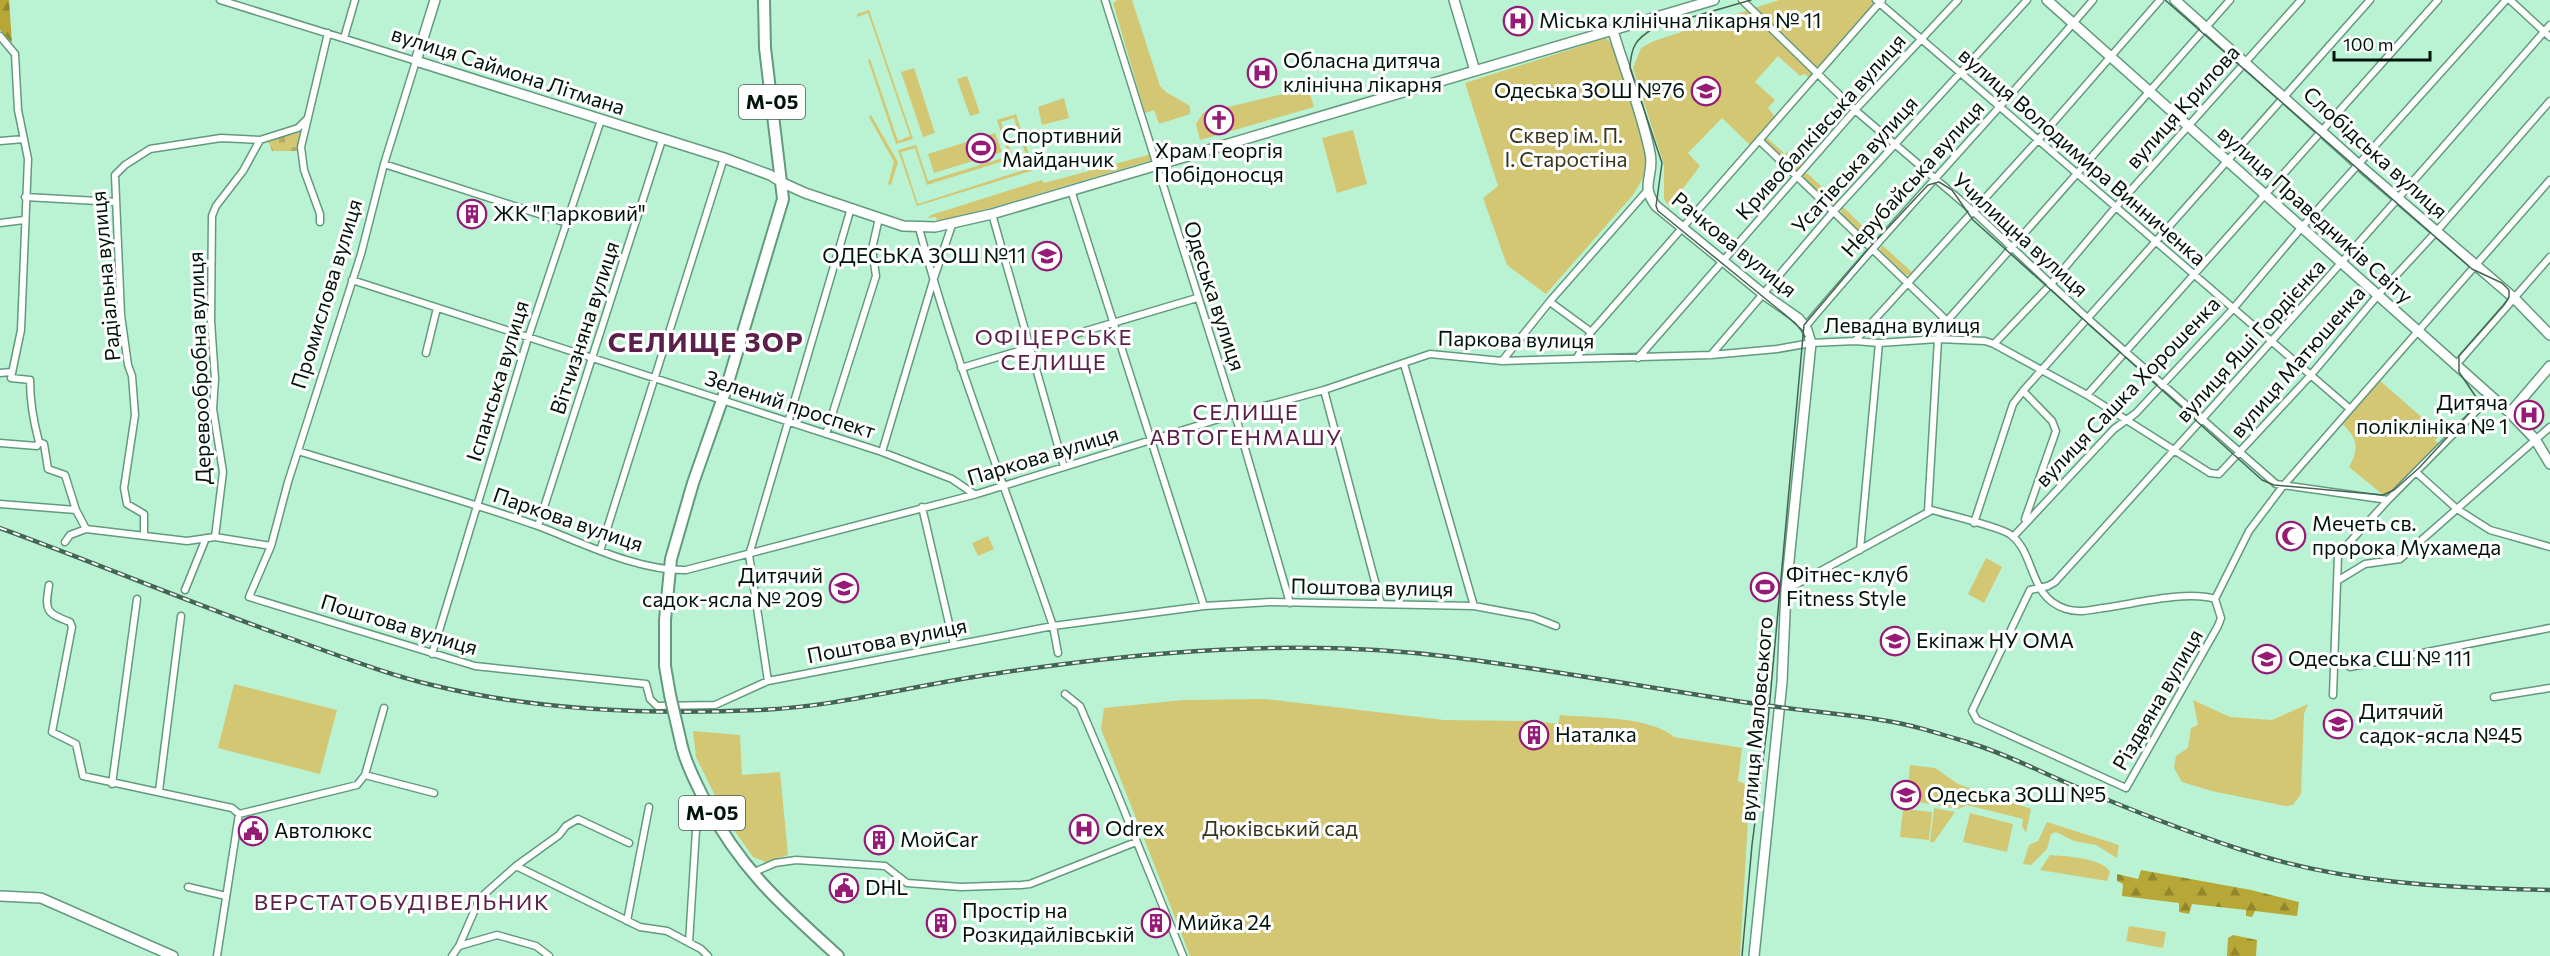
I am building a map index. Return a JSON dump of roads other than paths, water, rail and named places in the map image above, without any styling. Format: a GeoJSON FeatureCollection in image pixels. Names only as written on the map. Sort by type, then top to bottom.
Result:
{"type":"FeatureCollection","features":[{"type":"Feature","properties":{"kind":"main road","name":"Промислова вулиця"},"geometry":{"type":"LineString","coordinates":[[416,61],[435,0]]}},
{"type":"Feature","properties":{"kind":"main road","name":"М-05"},"geometry":{"type":"LineString","coordinates":[[764,0],[766,57],[783,183],[781,212],[687,500],[670,570],[664,636],[670,695],[682,747],[690,770],[711,811],[752,873],[774,898],[838,956]]}},
{"type":"Feature","properties":{"kind":"main road"},"geometry":{"type":"LineString","coordinates":[[1454,0],[1475,71]]}},
{"type":"Feature","properties":{"kind":"main road","name":"вулиця Саймона Літмана"},"geometry":{"type":"LineString","coordinates":[[416,61],[724,158],[851,208],[903,226],[919,228],[952,225],[992,214],[1714,0]]}},
{"type":"Feature","properties":{"kind":"main road","name":"вулиця Праведників Світу"},"geometry":{"type":"LineString","coordinates":[[2047,0],[2510,413],[2535,439],[2550,464]]}},
{"type":"Feature","properties":{"kind":"main road","name":"Слобідська вулиця"},"geometry":{"type":"LineString","coordinates":[[2175,0],[2358,164],[2514,298],[2550,334]]}},
{"type":"Feature","properties":{"kind":"main road","name":"Рачкова вулиця"},"geometry":{"type":"LineString","coordinates":[[1613,31],[1650,153],[1647,191],[1656,206],[1806,326],[1811,343]]}},
{"type":"Feature","properties":{"kind":"main road","name":"вулиця Маловського"},"geometry":{"type":"LineString","coordinates":[[1754,956],[1782,682],[1786,590],[1811,343]]}},
{"type":"Feature","properties":{"kind":"main road"},"geometry":{"type":"LineString","coordinates":[[2510,413],[2550,366]]}},
{"type":"Feature","properties":{"kind":"main road"},"geometry":{"type":"LineString","coordinates":[[0,896],[41,898],[173,956]]}},
{"type":"Feature","properties":{"kind":"street","name":"вулиця Саймона Літмана"},"geometry":{"type":"LineString","coordinates":[[220,0],[241,3],[416,61]]}},
{"type":"Feature","properties":{"kind":"street"},"geometry":{"type":"LineString","coordinates":[[344,38],[355,0]]}},
{"type":"Feature","properties":{"kind":"street","name":"Одеська вулиця"},"geometry":{"type":"LineString","coordinates":[[1105,0],[1235,414],[1290,603]]}},
{"type":"Feature","properties":{"kind":"street","name":"Училищна вулиця"},"geometry":{"type":"LineString","coordinates":[[1742,0],[1817,75],[1973,211],[2086,318],[2276,484],[2283,486]]}},
{"type":"Feature","properties":{"kind":"street","name":"Кривобалківська вулиця"},"geometry":{"type":"LineString","coordinates":[[1638,358],[1856,110],[1958,0]]}},
{"type":"Feature","properties":{"kind":"street","name":"Усатівська вулиця"},"geometry":{"type":"LineString","coordinates":[[1711,355],[1833,212],[2027,0]]}},
{"type":"Feature","properties":{"kind":"street","name":"Нерубайська вулиця"},"geometry":{"type":"LineString","coordinates":[[1806,326],[1871,248],[2000,107],[2093,0]]}},
{"type":"Feature","properties":{"kind":"street"},"geometry":{"type":"LineString","coordinates":[[1855,341],[2038,140],[2160,0]]}},
{"type":"Feature","properties":{"kind":"street"},"geometry":{"type":"LineString","coordinates":[[1928,511],[1938,339],[1947,321],[2230,0]]}},
{"type":"Feature","properties":{"kind":"street","name":"вулиця Крилова"},"geometry":{"type":"LineString","coordinates":[[1994,344],[2050,284],[2115,207],[2301,0]]}},
{"type":"Feature","properties":{"kind":"street"},"geometry":{"type":"LineString","coordinates":[[1974,522],[2013,404],[2086,318],[2370,0]]}},
{"type":"Feature","properties":{"kind":"street"},"geometry":{"type":"LineString","coordinates":[[2087,395],[2438,0]]}},
{"type":"Feature","properties":{"kind":"street"},"geometry":{"type":"LineString","coordinates":[[2508,0],[2550,37]]}},
{"type":"Feature","properties":{"kind":"street","name":"вулиця Сашка Хорошенка"},"geometry":{"type":"LineString","coordinates":[[2013,537],[2114,429],[2136,413],[2232,310],[2358,164],[2508,0]]}},
{"type":"Feature","properties":{"kind":"street"},"geometry":{"type":"LineString","coordinates":[[1577,358],[1591,332],[1880,1]]}},
{"type":"Feature","properties":{"kind":"street","name":"вулиця Володимира Винниченка"},"geometry":{"type":"LineString","coordinates":[[1880,1],[1959,73],[2232,310],[2350,409]]}},
{"type":"Feature","properties":{"kind":"street","name":"вулиця Яші Гордієнка"},"geometry":{"type":"LineString","coordinates":[[2039,587],[2055,582],[2343,264],[2397,197],[2550,25]]}},
{"type":"Feature","properties":{"kind":"street"},"geometry":{"type":"LineString","coordinates":[[320,222],[320,214],[304,170],[302,147],[328,33]]}},
{"type":"Feature","properties":{"kind":"street"},"geometry":{"type":"LineString","coordinates":[[0,36],[15,54],[18,110],[28,159],[21,330],[11,378],[30,380],[30,405],[39,442],[44,444],[48,469],[64,475],[76,510],[86,529]]}},
{"type":"Feature","properties":{"kind":"street","name":"Промислова вулиця"},"geometry":{"type":"LineString","coordinates":[[249,597],[271,546],[297,451],[352,280],[384,164],[416,61]]}},
{"type":"Feature","properties":{"kind":"street","name":"вулиця Матюшенка"},"geometry":{"type":"LineString","coordinates":[[2210,473],[2223,472],[2550,101]]}},
{"type":"Feature","properties":{"kind":"street","name":"Радіальна вулиця"},"geometry":{"type":"LineString","coordinates":[[144,536],[144,514],[127,504],[124,488],[135,415],[132,376],[128,365],[121,315],[114,181],[118,170],[150,149],[221,138],[260,140],[298,128],[308,118]]}},
{"type":"Feature","properties":{"kind":"street","name":"Іспанська вулиця"},"geometry":{"type":"LineString","coordinates":[[432,654],[528,338],[601,120]]}},
{"type":"Feature","properties":{"kind":"street"},"geometry":{"type":"LineString","coordinates":[[0,141],[24,139]]}},
{"type":"Feature","properties":{"kind":"street","name":"Деревообробна вулиця"},"geometry":{"type":"LineString","coordinates":[[214,537],[223,472],[213,409],[215,379],[211,321],[212,216],[216,206],[243,171],[260,140]]}},
{"type":"Feature","properties":{"kind":"street","name":"Вітчизняна вулиця"},"geometry":{"type":"LineString","coordinates":[[538,526],[662,140]]}},
{"type":"Feature","properties":{"kind":"street"},"geometry":{"type":"LineString","coordinates":[[1759,140],[1947,321]]}},
{"type":"Feature","properties":{"kind":"street"},"geometry":{"type":"LineString","coordinates":[[600,551],[724,158]]}},
{"type":"Feature","properties":{"kind":"street"},"geometry":{"type":"LineString","coordinates":[[384,164],[567,223]]}},
{"type":"Feature","properties":{"kind":"street"},"geometry":{"type":"LineString","coordinates":[[1786,590],[1932,510],[2006,531],[2013,537],[2039,587],[2054,603],[2072,611],[2196,595],[2215,599],[2249,531],[2283,486],[2550,180]]}},
{"type":"Feature","properties":{"kind":"street"},"geometry":{"type":"LineString","coordinates":[[1071,190],[1204,606]]}},
{"type":"Feature","properties":{"kind":"street"},"geometry":{"type":"LineString","coordinates":[[1502,361],[1647,191]]}},
{"type":"Feature","properties":{"kind":"street"},"geometry":{"type":"LineString","coordinates":[[26,198],[116,202]]}},
{"type":"Feature","properties":{"kind":"street"},"geometry":{"type":"LineString","coordinates":[[768,681],[749,555],[851,208]]}},
{"type":"Feature","properties":{"kind":"street"},"geometry":{"type":"LineString","coordinates":[[992,214],[1064,466]]}},
{"type":"Feature","properties":{"kind":"street"},"geometry":{"type":"LineString","coordinates":[[826,434],[876,276],[872,249],[879,218]]}},
{"type":"Feature","properties":{"kind":"street"},"geometry":{"type":"LineString","coordinates":[[0,223],[24,220]]}},
{"type":"Feature","properties":{"kind":"street"},"geometry":{"type":"LineString","coordinates":[[882,452],[952,225]]}},
{"type":"Feature","properties":{"kind":"street"},"geometry":{"type":"LineString","coordinates":[[919,228],[933,281],[961,368],[1053,626],[1058,653]]}},
{"type":"Feature","properties":{"kind":"street"},"geometry":{"type":"LineString","coordinates":[[2455,366],[2550,257]]}},
{"type":"Feature","properties":{"kind":"street","name":"Зелений проспект"},"geometry":{"type":"LineString","coordinates":[[352,280],[882,452],[952,478],[974,494]]}},
{"type":"Feature","properties":{"kind":"street"},"geometry":{"type":"LineString","coordinates":[[961,368],[1197,298]]}},
{"type":"Feature","properties":{"kind":"street"},"geometry":{"type":"LineString","coordinates":[[1550,302],[1591,332]]}},
{"type":"Feature","properties":{"kind":"street"},"geometry":{"type":"LineString","coordinates":[[426,353],[437,308]]}},
{"type":"Feature","properties":{"kind":"street","name":"Левадна вулиця"},"geometry":{"type":"LineString","coordinates":[[1811,343],[1855,341],[1880,343],[1938,339],[1985,341],[2087,395],[2210,473]]}},
{"type":"Feature","properties":{"kind":"street","name":"Паркова вулиця"},"geometry":{"type":"LineString","coordinates":[[297,451],[538,526],[600,551],[670,570],[686,570],[1003,486],[1235,414],[1324,390],[1430,354],[1502,361],[1638,358],[1711,355],[1777,349],[1811,343]]}},
{"type":"Feature","properties":{"kind":"street"},"geometry":{"type":"LineString","coordinates":[[1860,550],[1880,343]]}},
{"type":"Feature","properties":{"kind":"street"},"geometry":{"type":"LineString","coordinates":[[1404,364],[1474,606]]}},
{"type":"Feature","properties":{"kind":"street"},"geometry":{"type":"LineString","coordinates":[[0,373],[12,372]]}},
{"type":"Feature","properties":{"kind":"street"},"geometry":{"type":"LineString","coordinates":[[1324,390],[1381,604]]}},
{"type":"Feature","properties":{"kind":"street"},"geometry":{"type":"LineString","coordinates":[[2023,391],[2052,421],[2056,431],[2024,523]]}},
{"type":"Feature","properties":{"kind":"street"},"geometry":{"type":"LineString","coordinates":[[2333,695],[2338,555],[2388,500],[2491,396]]}},
{"type":"Feature","properties":{"kind":"street"},"geometry":{"type":"LineString","coordinates":[[2337,581],[2365,564],[2400,560],[2550,427]]}},
{"type":"Feature","properties":{"kind":"street"},"geometry":{"type":"LineString","coordinates":[[0,443],[37,446],[39,442]]}},
{"type":"Feature","properties":{"kind":"street"},"geometry":{"type":"LineString","coordinates":[[2416,473],[2457,509],[2490,530],[2550,547]]}},
{"type":"Feature","properties":{"kind":"street"},"geometry":{"type":"LineString","coordinates":[[2283,486],[2388,500]]}},
{"type":"Feature","properties":{"kind":"street"},"geometry":{"type":"LineString","coordinates":[[0,504],[76,510]]}},
{"type":"Feature","properties":{"kind":"street"},"geometry":{"type":"LineString","coordinates":[[922,507],[954,645]]}},
{"type":"Feature","properties":{"kind":"street"},"geometry":{"type":"LineString","coordinates":[[65,542],[70,536],[86,529],[187,541],[214,537],[271,546]]}},
{"type":"Feature","properties":{"kind":"street"},"geometry":{"type":"LineString","coordinates":[[185,590],[206,538]]}},
{"type":"Feature","properties":{"kind":"street"},"geometry":{"type":"LineString","coordinates":[[49,585],[46,603],[49,611],[56,618],[70,622],[72,627],[52,732],[76,744],[83,777],[232,808],[239,814]]}},
{"type":"Feature","properties":{"kind":"street","name":"Різдвяна вулиця"},"geometry":{"type":"LineString","coordinates":[[2039,587],[2032,588],[2026,595],[1972,711],[1974,716],[1977,720],[2126,788],[2218,626],[2221,618],[2215,599]]}},
{"type":"Feature","properties":{"kind":"street","name":"Поштова вулиця"},"geometry":{"type":"LineString","coordinates":[[249,597],[475,666],[646,684],[650,699],[657,706],[715,705],[768,681],[1053,626],[1204,606],[1271,602],[1474,606],[1533,617],[1556,626]]}},
{"type":"Feature","properties":{"kind":"street"},"geometry":{"type":"LineString","coordinates":[[112,784],[137,599]]}},
{"type":"Feature","properties":{"kind":"street"},"geometry":{"type":"LineString","coordinates":[[159,791],[181,616]]}},
{"type":"Feature","properties":{"kind":"street"},"geometry":{"type":"LineString","coordinates":[[2350,667],[2550,628]]}},
{"type":"Feature","properties":{"kind":"street"},"geometry":{"type":"LineString","coordinates":[[2494,697],[2550,688]]}},
{"type":"Feature","properties":{"kind":"street"},"geometry":{"type":"LineString","coordinates":[[1065,694],[1080,706],[1183,956]]}},
{"type":"Feature","properties":{"kind":"street"},"geometry":{"type":"LineString","coordinates":[[239,814],[357,785],[365,775],[384,708]]}},
{"type":"Feature","properties":{"kind":"street"},"geometry":{"type":"LineString","coordinates":[[365,775],[434,793]]}},
{"type":"Feature","properties":{"kind":"street"},"geometry":{"type":"LineString","coordinates":[[627,921],[649,807]]}},
{"type":"Feature","properties":{"kind":"street"},"geometry":{"type":"LineString","coordinates":[[218,956],[239,814]]}},
{"type":"Feature","properties":{"kind":"street"},"geometry":{"type":"LineString","coordinates":[[689,943],[696,830],[692,817]]}},
{"type":"Feature","properties":{"kind":"street"},"geometry":{"type":"LineString","coordinates":[[452,956],[459,946],[480,898],[516,866],[559,835],[566,826],[578,819],[629,843]]}},
{"type":"Feature","properties":{"kind":"street"},"geometry":{"type":"LineString","coordinates":[[752,873],[780,861],[803,860],[885,866],[907,883],[961,887],[1021,885],[1030,884],[1136,842]]}},
{"type":"Feature","properties":{"kind":"street"},"geometry":{"type":"LineString","coordinates":[[516,866],[640,927],[667,931],[701,949],[708,956]]}},
{"type":"Feature","properties":{"kind":"street"},"geometry":{"type":"LineString","coordinates":[[188,887],[226,896]]}},
{"type":"Feature","properties":{"kind":"street"},"geometry":{"type":"LineString","coordinates":[[459,946],[497,935],[536,946],[549,956]]}},
{"type":"Feature","properties":{"kind":"tram line"},"geometry":{"type":"LineString","coordinates":[[1751,0],[1654,28],[1636,44],[1630,68],[1662,163],[1656,206],[1658,211],[1789,318],[1802,330],[1805,337]]}},
{"type":"Feature","properties":{"kind":"tram line"},"geometry":{"type":"LineString","coordinates":[[1742,956],[1752,845],[1768,721],[1804,325],[1870,247],[1928,185],[1939,182],[1952,190],[1973,220],[2262,480],[2274,485],[2383,495],[2394,490],[2419,468],[2475,407],[2476,397],[2459,372],[2459,356],[2504,305],[2509,297],[2509,290],[2502,283],[2472,269],[2165,0]]}},
{"type":"Feature","properties":{"kind":"railway"},"geometry":{"type":"LineString","coordinates":[[0,528],[221,613],[398,676],[512,701],[636,711],[759,710],[818,705],[964,679],[1107,659],[1279,648],[1394,651],[1488,662],[1903,724],[1984,747],[2158,820],[2277,860],[2393,882],[2471,888],[2550,890]]}},
{"type":"Feature","properties":{"kind":"place","name":"Міська клінічна лікарня № 11"},"geometry":{"type":"Point","coordinates":[1518,21]}},
{"type":"Feature","properties":{"kind":"place","name":"Обласна дитяча клінічна лікарня"},"geometry":{"type":"Point","coordinates":[1262,73]}},
{"type":"Feature","properties":{"kind":"place","name":"Одеська ЗОШ №76"},"geometry":{"type":"Point","coordinates":[1706,91]}},
{"type":"Feature","properties":{"kind":"place","name":"Храм Георгія Побідоносця"},"geometry":{"type":"Point","coordinates":[1219,120]}},
{"type":"Feature","properties":{"kind":"place","name":"Спортивний Майданчик"},"geometry":{"type":"Point","coordinates":[981,148]}},
{"type":"Feature","properties":{"kind":"place","name":"ЖК \"Парковий\""},"geometry":{"type":"Point","coordinates":[472,214]}},
{"type":"Feature","properties":{"kind":"place","name":"ОДЕСЬКА ЗОШ №11"},"geometry":{"type":"Point","coordinates":[1047,256]}},
{"type":"Feature","properties":{"kind":"place","name":"Дитяча поліклініка № 1"},"geometry":{"type":"Point","coordinates":[2529,415]}},
{"type":"Feature","properties":{"kind":"place","name":"Мечеть св. пророка Мухамеда"},"geometry":{"type":"Point","coordinates":[2291,536]}},
{"type":"Feature","properties":{"kind":"place","name":"Фітнес-клуб Fitness Style"},"geometry":{"type":"Point","coordinates":[1765,587]}},
{"type":"Feature","properties":{"kind":"place","name":"Дитячий садок-ясла № 209"},"geometry":{"type":"Point","coordinates":[844,588]}},
{"type":"Feature","properties":{"kind":"place","name":"Екіпаж НУ ОМА"},"geometry":{"type":"Point","coordinates":[1895,641]}},
{"type":"Feature","properties":{"kind":"place","name":"Одеська СШ № 111"},"geometry":{"type":"Point","coordinates":[2267,659]}},
{"type":"Feature","properties":{"kind":"place","name":"Дитячий садок-ясла №45"},"geometry":{"type":"Point","coordinates":[2338,724]}},
{"type":"Feature","properties":{"kind":"place","name":"Наталка"},"geometry":{"type":"Point","coordinates":[1534,735]}},
{"type":"Feature","properties":{"kind":"place","name":"Одеська ЗОШ №5"},"geometry":{"type":"Point","coordinates":[1906,795]}},
{"type":"Feature","properties":{"kind":"place","name":"Odrex"},"geometry":{"type":"Point","coordinates":[1084,829]}},
{"type":"Feature","properties":{"kind":"place","name":"Автолюкс"},"geometry":{"type":"Point","coordinates":[253,831]}},
{"type":"Feature","properties":{"kind":"place","name":"МойCar"},"geometry":{"type":"Point","coordinates":[879,840]}},
{"type":"Feature","properties":{"kind":"place","name":"DHL"},"geometry":{"type":"Point","coordinates":[844,888]}},
{"type":"Feature","properties":{"kind":"place","name":"Простір на Розкидайлівській"},"geometry":{"type":"Point","coordinates":[941,923]}},
{"type":"Feature","properties":{"kind":"place","name":"Мийка 24"},"geometry":{"type":"Point","coordinates":[1156,923]}},
{"type":"Feature","properties":{"kind":"district","name":"СЕЛИЩЕ ЗОР"},"geometry":{"type":"Point","coordinates":[706,343]}},
{"type":"Feature","properties":{"kind":"district","name":"ОФІЦЕРСЬКЕ СЕЛИЩЕ"},"geometry":{"type":"Point","coordinates":[1054,350]}},
{"type":"Feature","properties":{"kind":"district","name":"СЕЛИЩЕ АВТОГЕНМАШУ"},"geometry":{"type":"Point","coordinates":[1246,425]}},
{"type":"Feature","properties":{"kind":"district","name":"ВЕРСТАТОБУДІВЕЛЬНИК"},"geometry":{"type":"Point","coordinates":[402,902]}},
{"type":"Feature","properties":{"kind":"park label","name":"Сквер ім. П. І. Старостіна"},"geometry":{"type":"Point","coordinates":[1566,148]}},
{"type":"Feature","properties":{"kind":"park label","name":"Дюківський сад"},"geometry":{"type":"Point","coordinates":[1280,829]}}]}
